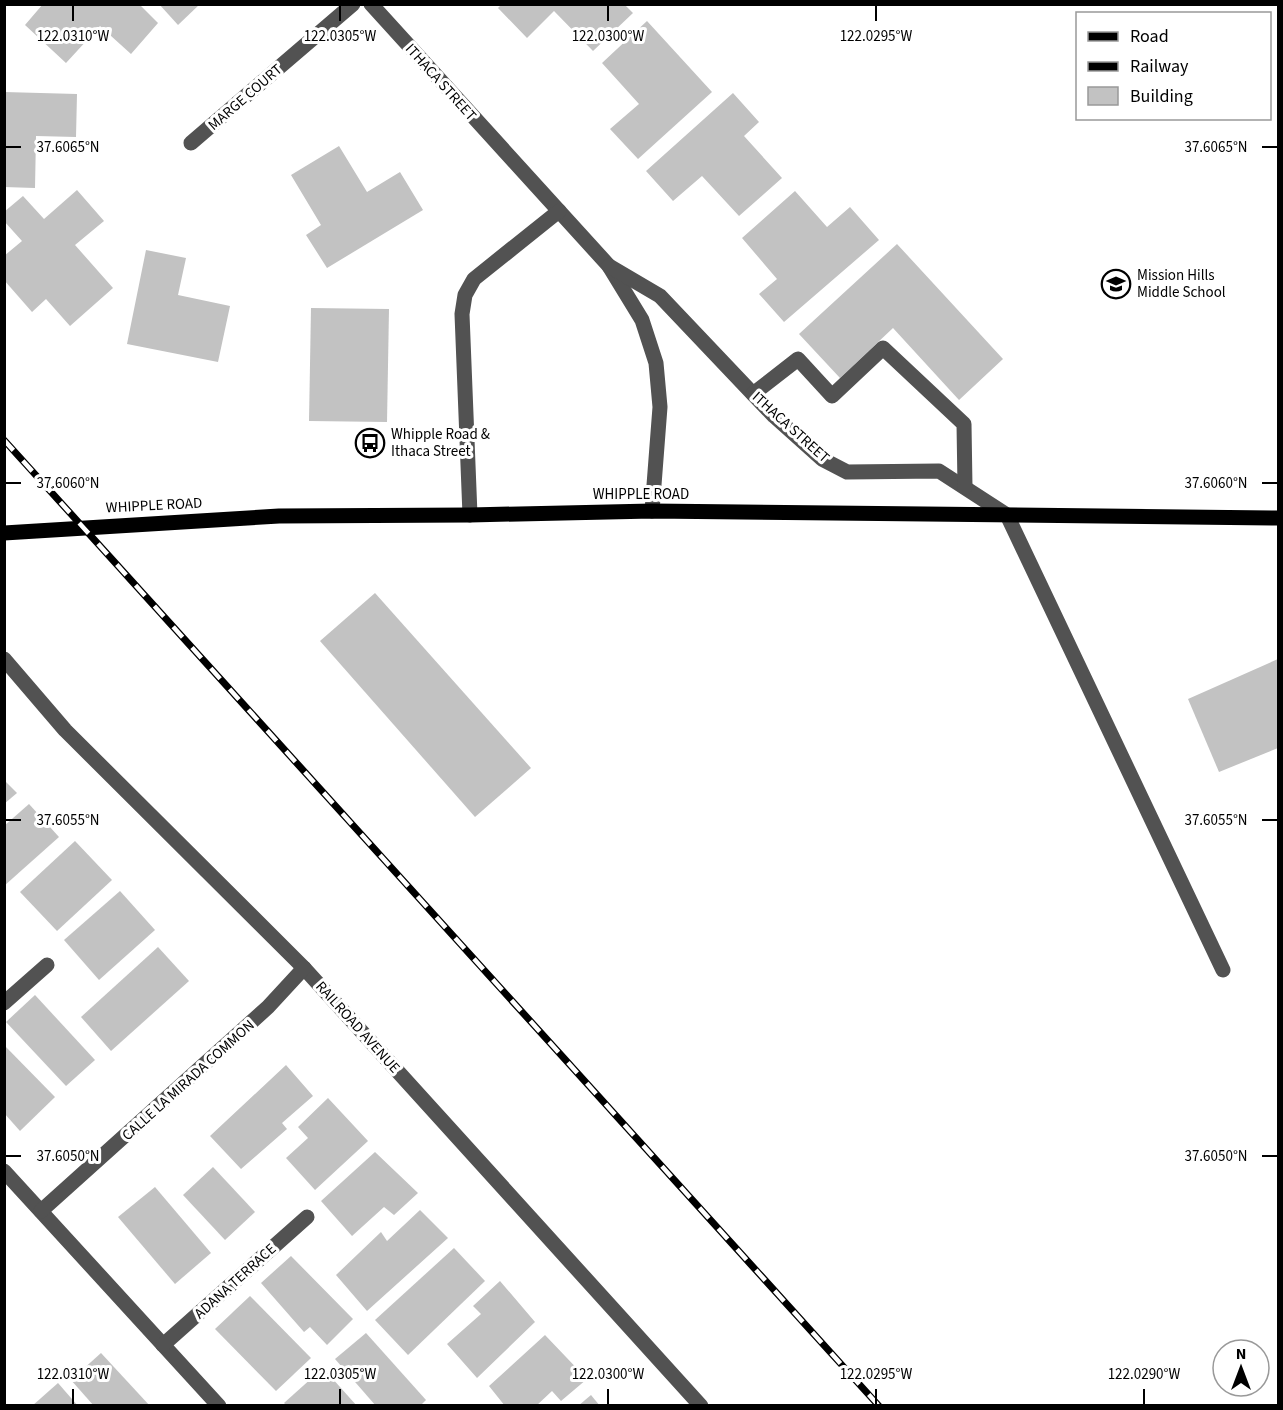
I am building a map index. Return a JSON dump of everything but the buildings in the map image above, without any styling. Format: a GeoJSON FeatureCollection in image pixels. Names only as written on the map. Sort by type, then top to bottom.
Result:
{"type":"FeatureCollection","features":[{"type":"Feature","properties":{"kind":"main road","name":"WHIPPLE ROAD"},"geometry":{"type":"LineString","coordinates":[[4,533],[279,516],[652,511],[1278,518]]}},
{"type":"Feature","properties":{"kind":"street","name":"MARGE COURT"},"geometry":{"type":"LineString","coordinates":[[191,143],[353,4]]}},
{"type":"Feature","properties":{"kind":"street","name":"ITHACA STREET"},"geometry":{"type":"LineString","coordinates":[[371,4],[609,266],[642,320],[656,363],[660,407],[652,511]]}},
{"type":"Feature","properties":{"kind":"street"},"geometry":{"type":"LineString","coordinates":[[470,515],[462,314],[465,295],[474,279],[559,211]]}},
{"type":"Feature","properties":{"kind":"street","name":"ITHACA STREET"},"geometry":{"type":"LineString","coordinates":[[609,266],[660,296],[774,416],[822,459],[847,472],[939,471],[1007,515]]}},
{"type":"Feature","properties":{"kind":"street"},"geometry":{"type":"LineString","coordinates":[[753,394],[798,359],[832,396],[884,348],[964,424],[965,487]]}},
{"type":"Feature","properties":{"kind":"street"},"geometry":{"type":"LineString","coordinates":[[1007,515],[1223,970]]}},
{"type":"Feature","properties":{"kind":"street","name":"RAILROAD AVENUE"},"geometry":{"type":"LineString","coordinates":[[4,659],[65,729],[304,968],[701,1406]]}},
{"type":"Feature","properties":{"kind":"street"},"geometry":{"type":"LineString","coordinates":[[4,1003],[47,965]]}},
{"type":"Feature","properties":{"kind":"street","name":"CALLE LA MIRADA COMMON"},"geometry":{"type":"LineString","coordinates":[[41,1211],[268,1008],[304,968]]}},
{"type":"Feature","properties":{"kind":"street"},"geometry":{"type":"LineString","coordinates":[[4,1171],[219,1406]]}},
{"type":"Feature","properties":{"kind":"street","name":"ADANA TERRACE"},"geometry":{"type":"LineString","coordinates":[[163,1345],[307,1217]]}},
{"type":"Feature","properties":{"kind":"railway"},"geometry":{"type":"LineString","coordinates":[[4,440],[879,1406]]}},
{"type":"Feature","properties":{"kind":"place","name":"Mission Hills Middle School"},"geometry":{"type":"Point","coordinates":[1116,284]}},
{"type":"Feature","properties":{"kind":"place","name":"Whipple Road & Ithaca Street"},"geometry":{"type":"Point","coordinates":[370,443]}}]}
